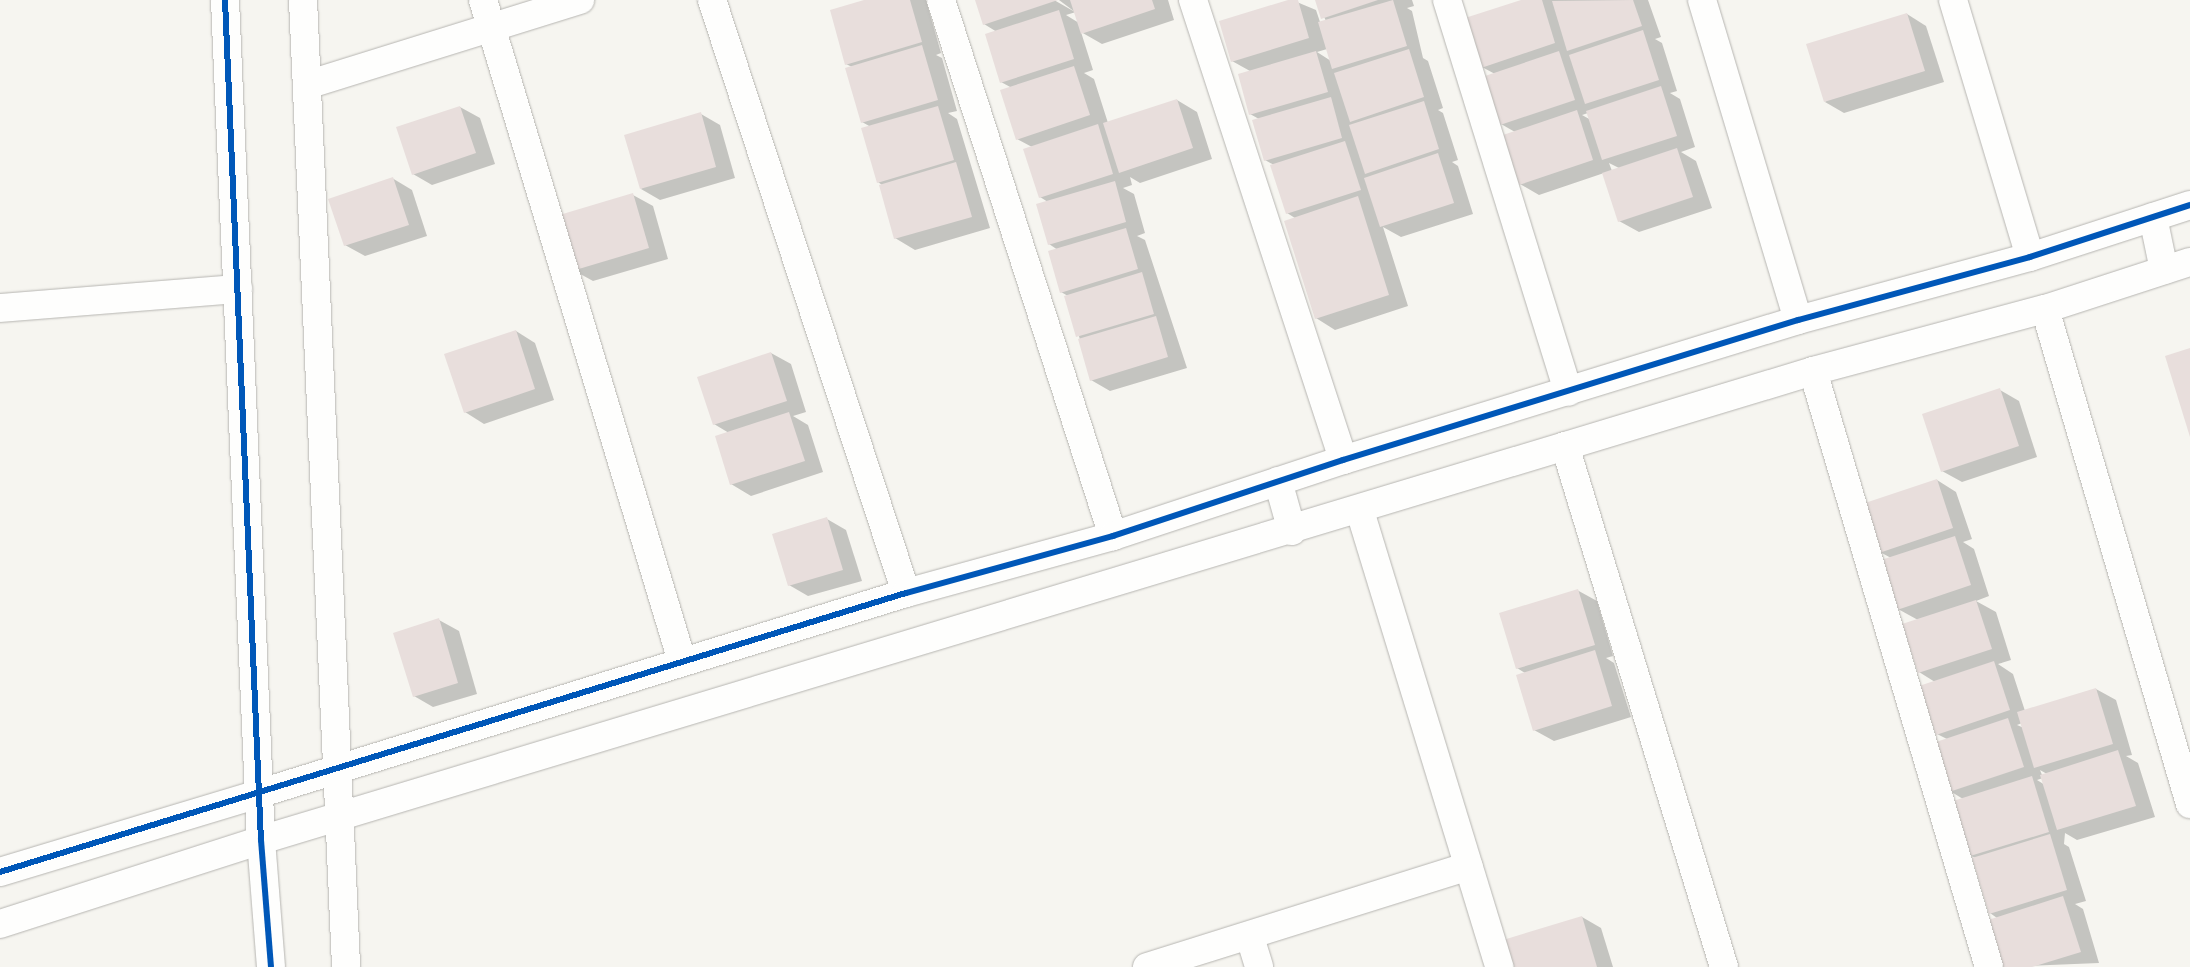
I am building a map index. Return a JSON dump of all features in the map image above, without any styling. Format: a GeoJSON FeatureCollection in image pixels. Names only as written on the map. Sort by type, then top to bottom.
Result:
{"type":"FeatureCollection","features":[{"type":"Feature","properties":{"kind":"street"},"geometry":{"type":"LineString","coordinates":[[225,0],[261,793],[261,840],[271,967]]}},
{"type":"Feature","properties":{"kind":"street"},"geometry":{"type":"LineString","coordinates":[[303,0],[310,84],[346,967]]}},
{"type":"Feature","properties":{"kind":"street"},"geometry":{"type":"LineString","coordinates":[[484,0],[682,661]]}},
{"type":"Feature","properties":{"kind":"street"},"geometry":{"type":"LineString","coordinates":[[310,84],[580,0]]}},
{"type":"Feature","properties":{"kind":"street"},"geometry":{"type":"LineString","coordinates":[[712,0],[906,593]]}},
{"type":"Feature","properties":{"kind":"street"},"geometry":{"type":"LineString","coordinates":[[941,0],[1113,536]]}},
{"type":"Feature","properties":{"kind":"street"},"geometry":{"type":"LineString","coordinates":[[1193,0],[1343,460]]}},
{"type":"Feature","properties":{"kind":"street"},"geometry":{"type":"LineString","coordinates":[[1447,0],[1568,392]]}},
{"type":"Feature","properties":{"kind":"street"},"geometry":{"type":"LineString","coordinates":[[1702,0],[1798,320]]}},
{"type":"Feature","properties":{"kind":"street"},"geometry":{"type":"LineString","coordinates":[[1952,0],[2030,257]]}},
{"type":"Feature","properties":{"kind":"street"},"geometry":{"type":"LineString","coordinates":[[0,872],[337,771],[682,661],[906,593],[1113,536],[1278,480],[1798,320],[2030,257],[2190,205]]}},
{"type":"Feature","properties":{"kind":"street"},"geometry":{"type":"LineString","coordinates":[[2153,217],[2164,270]]}},
{"type":"Feature","properties":{"kind":"street"},"geometry":{"type":"LineString","coordinates":[[0,924],[261,840],[340,818],[809,672],[1360,511],[1565,446],[1813,371],[2045,309],[2190,262]]}},
{"type":"Feature","properties":{"kind":"street"},"geometry":{"type":"LineString","coordinates":[[0,308],[238,288]]}},
{"type":"Feature","properties":{"kind":"street"},"geometry":{"type":"LineString","coordinates":[[2045,309],[2190,804]]}},
{"type":"Feature","properties":{"kind":"street"},"geometry":{"type":"LineString","coordinates":[[1813,371],[1990,967]]}},
{"type":"Feature","properties":{"kind":"street"},"geometry":{"type":"LineString","coordinates":[[1565,446],[1724,967]]}},
{"type":"Feature","properties":{"kind":"street"},"geometry":{"type":"LineString","coordinates":[[1278,480],[1292,531]]}},
{"type":"Feature","properties":{"kind":"street"},"geometry":{"type":"LineString","coordinates":[[1360,511],[1499,967]]}},
{"type":"Feature","properties":{"kind":"street"},"geometry":{"type":"LineString","coordinates":[[1146,967],[1250,937],[1469,866]]}},
{"type":"Feature","properties":{"kind":"street"},"geometry":{"type":"LineString","coordinates":[[1250,937],[1259,967]]}},
{"type":"Feature","properties":{"kind":"building"},"geometry":{"type":"Polygon","coordinates":[[[864,0],[910,0],[922,42],[845,65],[830,10],[864,0]]]}},
{"type":"Feature","properties":{"kind":"building"},"geometry":{"type":"Polygon","coordinates":[[[975,0],[1058,0],[983,25],[975,0]]]}},
{"type":"Feature","properties":{"kind":"building"},"geometry":{"type":"Polygon","coordinates":[[[1070,0],[1152,0],[1155,9],[1081,34],[1070,0]]]}},
{"type":"Feature","properties":{"kind":"building"},"geometry":{"type":"Polygon","coordinates":[[[1288,0],[1298,0],[1309,38],[1231,62],[1219,21],[1288,0]]]}},
{"type":"Feature","properties":{"kind":"building"},"geometry":{"type":"Polygon","coordinates":[[[1315,0],[1378,0],[1321,19],[1315,0]]]}},
{"type":"Feature","properties":{"kind":"building"},"geometry":{"type":"Polygon","coordinates":[[[1393,0],[1407,46],[1332,69],[1318,22],[1393,0]]]}},
{"type":"Feature","properties":{"kind":"building"},"geometry":{"type":"Polygon","coordinates":[[[1521,0],[1542,0],[1555,43],[1481,68],[1465,18],[1521,0]]]}},
{"type":"Feature","properties":{"kind":"building"},"geometry":{"type":"Polygon","coordinates":[[[1633,0],[1642,26],[1567,51],[1552,1],[1633,0]]]}},
{"type":"Feature","properties":{"kind":"building"},"geometry":{"type":"Polygon","coordinates":[[[1059,10],[1074,59],[1000,83],[985,34],[1059,10]]]}},
{"type":"Feature","properties":{"kind":"building"},"geometry":{"type":"Polygon","coordinates":[[[1907,13],[1925,71],[1824,102],[1806,44],[1907,13]]]}},
{"type":"Feature","properties":{"kind":"building"},"geometry":{"type":"Polygon","coordinates":[[[1643,30],[1659,80],[1585,104],[1569,55],[1643,30]]]}},
{"type":"Feature","properties":{"kind":"building"},"geometry":{"type":"Polygon","coordinates":[[[922,45],[938,100],[861,123],[845,68],[922,45]]]}},
{"type":"Feature","properties":{"kind":"building"},"geometry":{"type":"Polygon","coordinates":[[[1409,49],[1424,97],[1350,122],[1334,73],[1409,49]]]}},
{"type":"Feature","properties":{"kind":"building"},"geometry":{"type":"Polygon","coordinates":[[[1316,51],[1328,92],[1249,115],[1238,74],[1316,51]]]}},
{"type":"Feature","properties":{"kind":"building"},"geometry":{"type":"Polygon","coordinates":[[[1559,51],[1575,100],[1500,125],[1485,76],[1559,51]]]}},
{"type":"Feature","properties":{"kind":"building"},"geometry":{"type":"Polygon","coordinates":[[[1074,66],[1090,115],[1016,140],[1000,90],[1074,66]]]}},
{"type":"Feature","properties":{"kind":"building"},"geometry":{"type":"Polygon","coordinates":[[[1661,86],[1677,136],[1602,160],[1586,111],[1661,86]]]}},
{"type":"Feature","properties":{"kind":"building"},"geometry":{"type":"Polygon","coordinates":[[[1331,97],[1342,138],[1264,161],[1252,120],[1331,97]]]}},
{"type":"Feature","properties":{"kind":"building"},"geometry":{"type":"Polygon","coordinates":[[[1177,99],[1193,148],[1119,173],[1103,123],[1177,99]]]}},
{"type":"Feature","properties":{"kind":"building"},"geometry":{"type":"Polygon","coordinates":[[[1424,101],[1439,149],[1365,174],[1349,125],[1424,101]]]}},
{"type":"Feature","properties":{"kind":"building"},"geometry":{"type":"Polygon","coordinates":[[[460,106],[476,153],[412,175],[396,127],[460,106]]]}},
{"type":"Feature","properties":{"kind":"building"},"geometry":{"type":"Polygon","coordinates":[[[938,106],[954,160],[877,183],[861,128],[938,106]]]}},
{"type":"Feature","properties":{"kind":"building"},"geometry":{"type":"Polygon","coordinates":[[[1577,110],[1593,160],[1519,185],[1503,135],[1577,110]]]}},
{"type":"Feature","properties":{"kind":"building"},"geometry":{"type":"Polygon","coordinates":[[[701,112],[716,167],[640,189],[624,135],[701,112]]]}},
{"type":"Feature","properties":{"kind":"building"},"geometry":{"type":"Polygon","coordinates":[[[1098,124],[1113,174],[1039,198],[1023,149],[1098,124]]]}},
{"type":"Feature","properties":{"kind":"building"},"geometry":{"type":"Polygon","coordinates":[[[1345,141],[1361,190],[1286,214],[1270,165],[1345,141]]]}},
{"type":"Feature","properties":{"kind":"building"},"geometry":{"type":"Polygon","coordinates":[[[1677,148],[1693,197],[1618,222],[1602,173],[1677,148]]]}},
{"type":"Feature","properties":{"kind":"building"},"geometry":{"type":"Polygon","coordinates":[[[1438,153],[1454,203],[1380,227],[1364,178],[1438,153]]]}},
{"type":"Feature","properties":{"kind":"building"},"geometry":{"type":"Polygon","coordinates":[[[956,162],[972,217],[894,239],[879,185],[956,162]]]}},
{"type":"Feature","properties":{"kind":"building"},"geometry":{"type":"Polygon","coordinates":[[[393,177],[409,225],[344,246],[328,199],[393,177]]]}},
{"type":"Feature","properties":{"kind":"building"},"geometry":{"type":"Polygon","coordinates":[[[1115,181],[1126,222],[1048,245],[1036,204],[1115,181]]]}},
{"type":"Feature","properties":{"kind":"building"},"geometry":{"type":"Polygon","coordinates":[[[633,193],[649,248],[572,271],[556,216],[633,193]]]}},
{"type":"Feature","properties":{"kind":"building"},"geometry":{"type":"Polygon","coordinates":[[[1358,196],[1389,295],[1315,319],[1284,221],[1358,196]]]}},
{"type":"Feature","properties":{"kind":"building"},"geometry":{"type":"Polygon","coordinates":[[[1126,228],[1138,269],[1060,293],[1048,251],[1126,228]]]}},
{"type":"Feature","properties":{"kind":"building"},"geometry":{"type":"Polygon","coordinates":[[[1142,272],[1154,314],[1076,337],[1064,296],[1142,272]]]}},
{"type":"Feature","properties":{"kind":"building"},"geometry":{"type":"Polygon","coordinates":[[[1156,316],[1168,357],[1090,381],[1078,339],[1156,316]]]}},
{"type":"Feature","properties":{"kind":"building"},"geometry":{"type":"Polygon","coordinates":[[[516,330],[535,389],[464,413],[444,354],[516,330]]]}},
{"type":"Feature","properties":{"kind":"building"},"geometry":{"type":"Polygon","coordinates":[[[2190,348],[2190,437],[2165,356],[2190,348]]]}},
{"type":"Feature","properties":{"kind":"building"},"geometry":{"type":"Polygon","coordinates":[[[771,352],[787,401],[713,425],[697,377],[771,352]]]}},
{"type":"Feature","properties":{"kind":"building"},"geometry":{"type":"Polygon","coordinates":[[[2000,388],[2019,446],[1941,472],[1922,414],[2000,388]]]}},
{"type":"Feature","properties":{"kind":"building"},"geometry":{"type":"Polygon","coordinates":[[[789,412],[805,461],[730,485],[715,436],[789,412]]]}},
{"type":"Feature","properties":{"kind":"building"},"geometry":{"type":"Polygon","coordinates":[[[1937,479],[1953,528],[1879,553],[1862,504],[1937,479]]]}},
{"type":"Feature","properties":{"kind":"building"},"geometry":{"type":"Polygon","coordinates":[[[827,517],[843,570],[788,586],[772,534],[827,517]]]}},
{"type":"Feature","properties":{"kind":"building"},"geometry":{"type":"Polygon","coordinates":[[[1955,536],[1971,585],[1897,610],[1881,560],[1955,536]]]}},
{"type":"Feature","properties":{"kind":"building"},"geometry":{"type":"Polygon","coordinates":[[[1578,589],[1595,645],[1516,669],[1499,613],[1578,589]]]}},
{"type":"Feature","properties":{"kind":"building"},"geometry":{"type":"Polygon","coordinates":[[[1976,600],[1992,649],[1918,673],[1902,624],[1976,600]]]}},
{"type":"Feature","properties":{"kind":"building"},"geometry":{"type":"Polygon","coordinates":[[[439,618],[458,683],[413,697],[393,633],[439,618]]]}},
{"type":"Feature","properties":{"kind":"building"},"geometry":{"type":"Polygon","coordinates":[[[1595,650],[1612,706],[1533,731],[1516,675],[1595,650]]]}},
{"type":"Feature","properties":{"kind":"building"},"geometry":{"type":"Polygon","coordinates":[[[1994,661],[2010,710],[1936,735],[1919,686],[1994,661]]]}},
{"type":"Feature","properties":{"kind":"building"},"geometry":{"type":"Polygon","coordinates":[[[2096,688],[2113,744],[2034,768],[2017,712],[2096,688]]]}},
{"type":"Feature","properties":{"kind":"building"},"geometry":{"type":"Polygon","coordinates":[[[2008,718],[2024,767],[1949,792],[1933,743],[2008,718]]]}},
{"type":"Feature","properties":{"kind":"building"},"geometry":{"type":"Polygon","coordinates":[[[2118,750],[2136,806],[2057,830],[2040,775],[2118,750]]]}},
{"type":"Feature","properties":{"kind":"building"},"geometry":{"type":"Polygon","coordinates":[[[2032,776],[2049,832],[1970,856],[1953,801],[2032,776]]]}},
{"type":"Feature","properties":{"kind":"building"},"geometry":{"type":"Polygon","coordinates":[[[2050,834],[2067,890],[1989,914],[1972,858],[2050,834]]]}},
{"type":"Feature","properties":{"kind":"building"},"geometry":{"type":"Polygon","coordinates":[[[2063,896],[2081,952],[2032,967],[1999,967],[1985,921],[2063,896]]]}},
{"type":"Feature","properties":{"kind":"building"},"geometry":{"type":"Polygon","coordinates":[[[1582,916],[1597,967],[1511,967],[1503,940],[1582,916]]]}},
{"type":"Feature","properties":{"kind":"cycle path"},"geometry":{"type":"LineString","coordinates":[[225,0],[261,840],[271,967]]}},
{"type":"Feature","properties":{"kind":"cycle path"},"geometry":{"type":"LineString","coordinates":[[0,872],[906,593],[1113,536],[1343,460],[1798,320],[2030,257],[2190,205]]}}]}
